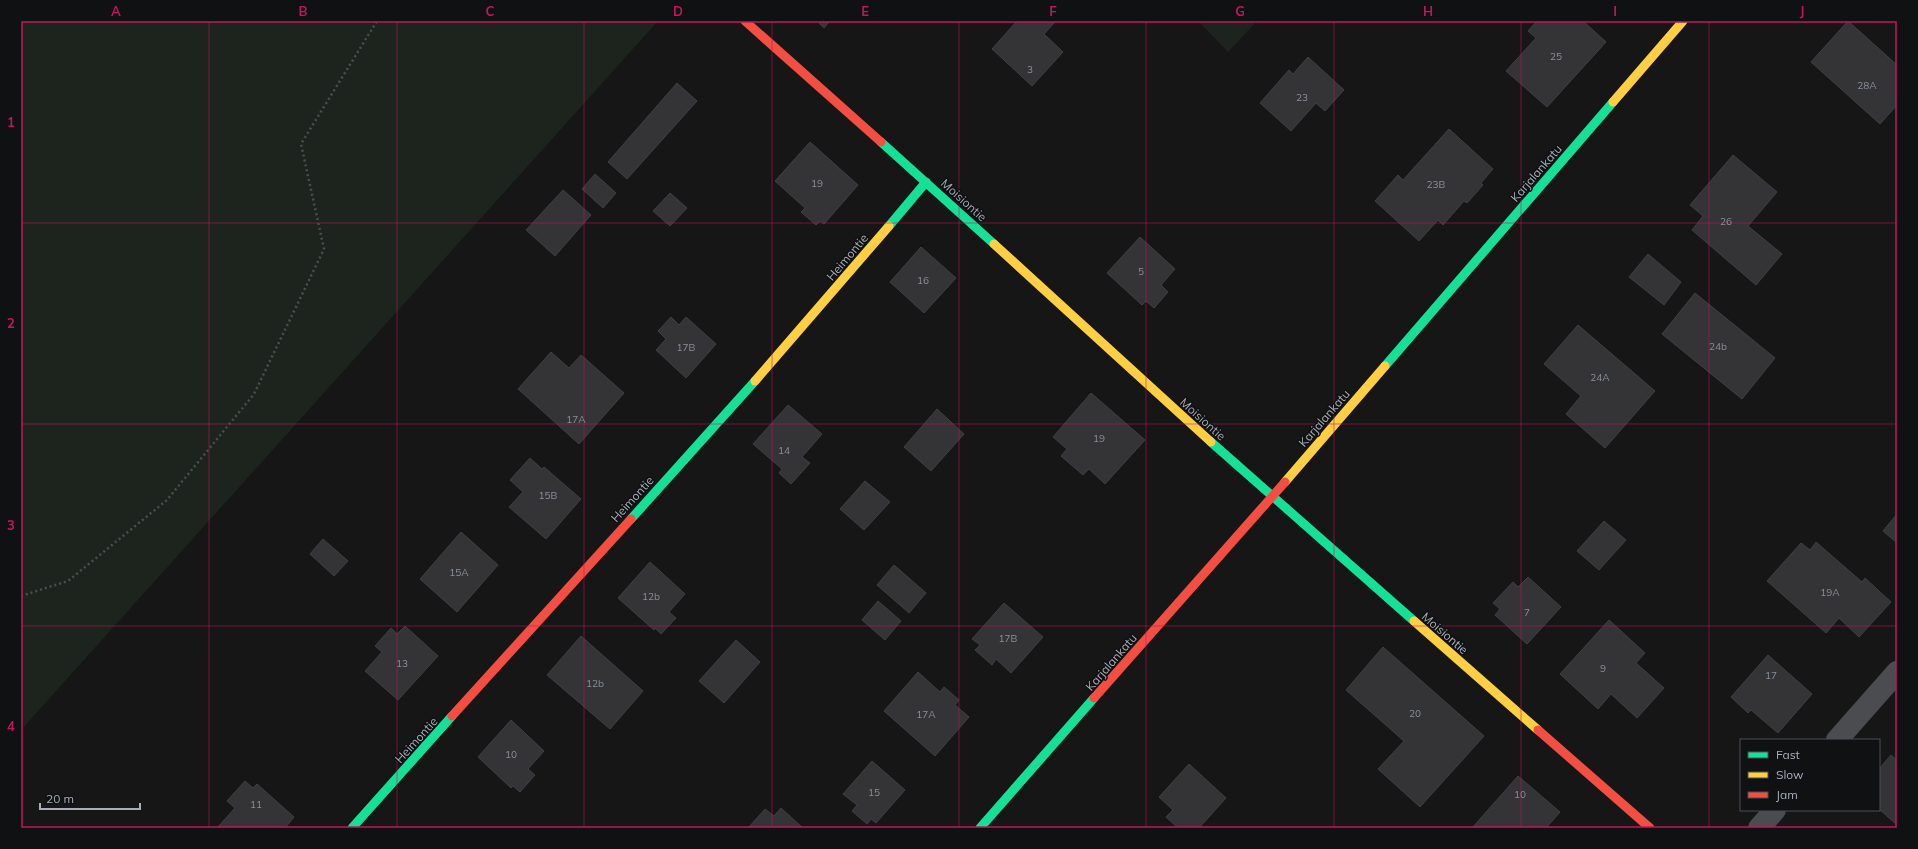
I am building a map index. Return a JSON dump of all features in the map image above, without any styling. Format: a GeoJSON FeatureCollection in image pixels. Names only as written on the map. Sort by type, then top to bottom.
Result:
{"type":"FeatureCollection","features":[{"type":"Feature","properties":{"kind":"street","name":"Moisiontie"},"geometry":{"type":"LineString","coordinates":[[745,21],[926,182],[1272,497],[1650,828]]}},
{"type":"Feature","properties":{"kind":"street","name":"Karjalankatu"},"geometry":{"type":"LineString","coordinates":[[980,828],[1272,497],[1683,21]]}},
{"type":"Feature","properties":{"kind":"street","name":"Heimontie"},"geometry":{"type":"LineString","coordinates":[[352,828],[802,328],[926,182]]}},
{"type":"Feature","properties":{"kind":"street"},"geometry":{"type":"LineString","coordinates":[[1838,739],[1897,672]]}},
{"type":"Feature","properties":{"kind":"street"},"geometry":{"type":"LineString","coordinates":[[1759,828],[1774,811]]}},
{"type":"Feature","properties":{"kind":"path"},"geometry":{"type":"LineString","coordinates":[[21,596],[68,581],[167,500],[254,394],[324,249],[301,144],[377,21]]}},
{"type":"Feature","properties":{"kind":"shaded area"},"geometry":{"type":"Polygon","coordinates":[[[21,21],[658,21],[21,730],[21,21]]]}},
{"type":"Feature","properties":{"kind":"shaded area"},"geometry":{"type":"Polygon","coordinates":[[[1198,21],[1257,21],[1228,52],[1198,21]]]}},
{"type":"Feature","properties":{"kind":"building"},"geometry":{"type":"Polygon","coordinates":[[[817,21],[830,21],[824,28],[817,21]]]}},
{"type":"Feature","properties":{"kind":"building"},"geometry":{"type":"Polygon","coordinates":[[[1017,21],[1056,21],[1044,34],[1063,52],[1032,86],[992,49],[1017,21]]]}},
{"type":"Feature","properties":{"kind":"building"},"geometry":{"type":"Polygon","coordinates":[[[1537,21],[1583,21],[1606,42],[1547,107],[1506,71],[1536,38],[1528,31],[1537,21]]]}},
{"type":"Feature","properties":{"kind":"building"},"geometry":{"type":"Polygon","coordinates":[[[1848,21],[1897,65],[1897,105],[1880,124],[1811,62],[1848,21]]]}},
{"type":"Feature","properties":{"kind":"building"},"geometry":{"type":"Polygon","coordinates":[[[1308,57],[1344,90],[1325,111],[1316,103],[1291,131],[1260,103],[1289,70],[1293,74],[1308,57]]]}},
{"type":"Feature","properties":{"kind":"building"},"geometry":{"type":"Polygon","coordinates":[[[677,83],[697,101],[627,179],[608,162],[677,83]]]}},
{"type":"Feature","properties":{"kind":"building"},"geometry":{"type":"Polygon","coordinates":[[[1449,129],[1493,169],[1481,183],[1483,185],[1467,203],[1464,201],[1443,225],[1438,220],[1419,241],[1375,201],[1398,175],[1403,180],[1449,129]]]}},
{"type":"Feature","properties":{"kind":"building"},"geometry":{"type":"Polygon","coordinates":[[[810,142],[858,185],[824,224],[820,221],[816,225],[801,212],[805,208],[775,181],[810,142]]]}},
{"type":"Feature","properties":{"kind":"building"},"geometry":{"type":"Polygon","coordinates":[[[1733,155],[1777,192],[1748,226],[1782,254],[1756,285],[1692,230],[1703,216],[1690,205],[1733,155]]]}},
{"type":"Feature","properties":{"kind":"building"},"geometry":{"type":"Polygon","coordinates":[[[595,174],[616,193],[603,208],[582,189],[595,174]]]}},
{"type":"Feature","properties":{"kind":"building"},"geometry":{"type":"Polygon","coordinates":[[[563,190],[591,215],[555,256],[526,230],[563,190]]]}},
{"type":"Feature","properties":{"kind":"building"},"geometry":{"type":"Polygon","coordinates":[[[670,193],[687,208],[670,226],[653,211],[670,193]]]}},
{"type":"Feature","properties":{"kind":"building"},"geometry":{"type":"Polygon","coordinates":[[[1140,237],[1175,269],[1161,285],[1168,292],[1154,308],[1146,301],[1142,305],[1107,273],[1140,237]]]}},
{"type":"Feature","properties":{"kind":"building"},"geometry":{"type":"Polygon","coordinates":[[[921,247],[956,278],[924,313],[890,282],[921,247]]]}},
{"type":"Feature","properties":{"kind":"building"},"geometry":{"type":"Polygon","coordinates":[[[1648,254],[1681,282],[1664,305],[1629,277],[1648,254]]]}},
{"type":"Feature","properties":{"kind":"building"},"geometry":{"type":"Polygon","coordinates":[[[1695,293],[1775,358],[1742,399],[1662,334],[1695,293]]]}},
{"type":"Feature","properties":{"kind":"building"},"geometry":{"type":"Polygon","coordinates":[[[671,317],[679,325],[686,317],[716,344],[686,378],[656,350],[666,339],[658,331],[671,317]]]}},
{"type":"Feature","properties":{"kind":"building"},"geometry":{"type":"Polygon","coordinates":[[[1578,325],[1655,391],[1605,448],[1566,414],[1581,396],[1544,364],[1578,325]]]}},
{"type":"Feature","properties":{"kind":"building"},"geometry":{"type":"Polygon","coordinates":[[[551,352],[569,368],[581,355],[624,393],[579,444],[518,389],[551,352]]]}},
{"type":"Feature","properties":{"kind":"building"},"geometry":{"type":"Polygon","coordinates":[[[1091,393],[1145,440],[1105,484],[1089,469],[1083,475],[1061,456],[1067,449],[1053,437],[1091,393]]]}},
{"type":"Feature","properties":{"kind":"building"},"geometry":{"type":"Polygon","coordinates":[[[788,405],[822,434],[802,457],[810,463],[791,484],[779,473],[782,469],[753,444],[788,405]]]}},
{"type":"Feature","properties":{"kind":"building"},"geometry":{"type":"Polygon","coordinates":[[[937,409],[964,434],[931,471],[904,447],[937,409]]]}},
{"type":"Feature","properties":{"kind":"building"},"geometry":{"type":"Polygon","coordinates":[[[530,458],[542,469],[544,467],[581,499],[546,539],[509,507],[523,492],[510,480],[530,458]]]}},
{"type":"Feature","properties":{"kind":"building"},"geometry":{"type":"Polygon","coordinates":[[[865,481],[890,502],[864,530],[840,509],[865,481]]]}},
{"type":"Feature","properties":{"kind":"building"},"geometry":{"type":"Polygon","coordinates":[[[1897,514],[1897,543],[1883,531],[1897,514]]]}},
{"type":"Feature","properties":{"kind":"building"},"geometry":{"type":"Polygon","coordinates":[[[1604,521],[1626,540],[1599,570],[1577,551],[1604,521]]]}},
{"type":"Feature","properties":{"kind":"building"},"geometry":{"type":"Polygon","coordinates":[[[461,532],[498,565],[457,612],[420,579],[461,532]]]}},
{"type":"Feature","properties":{"kind":"building"},"geometry":{"type":"Polygon","coordinates":[[[323,539],[348,561],[334,576],[310,554],[323,539]]]}},
{"type":"Feature","properties":{"kind":"building"},"geometry":{"type":"Polygon","coordinates":[[[1816,542],[1862,582],[1865,578],[1891,602],[1859,637],[1839,618],[1826,633],[1767,581],[1801,543],[1810,550],[1816,542]]]}},
{"type":"Feature","properties":{"kind":"building"},"geometry":{"type":"Polygon","coordinates":[[[650,562],[685,594],[669,612],[676,618],[661,634],[655,628],[654,630],[618,598],[650,562]]]}},
{"type":"Feature","properties":{"kind":"building"},"geometry":{"type":"Polygon","coordinates":[[[894,565],[926,593],[909,613],[877,585],[894,565]]]}},
{"type":"Feature","properties":{"kind":"building"},"geometry":{"type":"Polygon","coordinates":[[[1528,577],[1561,607],[1527,644],[1495,615],[1500,609],[1493,603],[1513,582],[1518,587],[1528,577]]]}},
{"type":"Feature","properties":{"kind":"building"},"geometry":{"type":"Polygon","coordinates":[[[878,601],[901,621],[885,640],[862,620],[878,601]]]}},
{"type":"Feature","properties":{"kind":"building"},"geometry":{"type":"Polygon","coordinates":[[[1004,603],[1043,637],[1011,673],[996,659],[992,665],[975,650],[980,645],[972,639],[1004,603]]]}},
{"type":"Feature","properties":{"kind":"building"},"geometry":{"type":"Polygon","coordinates":[[[1609,620],[1645,653],[1636,663],[1664,688],[1637,718],[1611,694],[1598,709],[1560,674],[1609,620]]]}},
{"type":"Feature","properties":{"kind":"building"},"geometry":{"type":"Polygon","coordinates":[[[405,626],[438,656],[398,700],[365,671],[382,652],[375,646],[391,628],[397,634],[405,626]]]}},
{"type":"Feature","properties":{"kind":"building"},"geometry":{"type":"Polygon","coordinates":[[[581,636],[643,691],[610,729],[547,675],[581,636]]]}},
{"type":"Feature","properties":{"kind":"building"},"geometry":{"type":"Polygon","coordinates":[[[736,640],[760,662],[724,703],[699,681],[736,640]]]}},
{"type":"Feature","properties":{"kind":"building"},"geometry":{"type":"Polygon","coordinates":[[[1383,647],[1484,736],[1420,807],[1378,769],[1404,741],[1346,690],[1383,647]]]}},
{"type":"Feature","properties":{"kind":"building"},"geometry":{"type":"Polygon","coordinates":[[[1768,655],[1812,694],[1778,733],[1751,710],[1748,713],[1731,697],[1768,655]]]}},
{"type":"Feature","properties":{"kind":"building"},"geometry":{"type":"Polygon","coordinates":[[[918,672],[940,692],[944,687],[959,700],[955,705],[969,717],[935,756],[884,711],[918,672]]]}},
{"type":"Feature","properties":{"kind":"building"},"geometry":{"type":"Polygon","coordinates":[[[511,720],[544,751],[528,769],[535,775],[520,792],[513,786],[511,788],[478,757],[511,720]]]}},
{"type":"Feature","properties":{"kind":"building"},"geometry":{"type":"Polygon","coordinates":[[[1891,755],[1897,760],[1897,825],[1880,810],[1880,768],[1891,755]]]}},
{"type":"Feature","properties":{"kind":"building"},"geometry":{"type":"Polygon","coordinates":[[[872,761],[905,790],[876,823],[871,819],[867,824],[852,811],[857,805],[843,794],[872,761]]]}},
{"type":"Feature","properties":{"kind":"building"},"geometry":{"type":"Polygon","coordinates":[[[1189,764],[1226,798],[1199,828],[1178,828],[1166,817],[1173,810],[1159,797],[1189,764]]]}},
{"type":"Feature","properties":{"kind":"building"},"geometry":{"type":"Polygon","coordinates":[[[1518,776],[1560,812],[1546,828],[1472,828],[1518,776]]]}},
{"type":"Feature","properties":{"kind":"building"},"geometry":{"type":"Polygon","coordinates":[[[245,781],[253,788],[257,784],[294,817],[285,828],[217,828],[235,808],[227,801],[245,781]]]}},
{"type":"Feature","properties":{"kind":"building"},"geometry":{"type":"Polygon","coordinates":[[[781,808],[803,828],[748,828],[765,809],[774,816],[781,808]]]}},
{"type":"Feature","properties":{"kind":"traffic: fast"},"geometry":{"type":"LineString","coordinates":[[1385,366],[1613,102]]}},
{"type":"Feature","properties":{"kind":"traffic: fast"},"geometry":{"type":"LineString","coordinates":[[881,142],[994,244]]}},
{"type":"Feature","properties":{"kind":"traffic: fast"},"geometry":{"type":"LineString","coordinates":[[889,226],[926,182]]}},
{"type":"Feature","properties":{"kind":"traffic: fast"},"geometry":{"type":"LineString","coordinates":[[631,519],[755,381]]}},
{"type":"Feature","properties":{"kind":"traffic: fast"},"geometry":{"type":"LineString","coordinates":[[1211,442],[1414,621]]}},
{"type":"Feature","properties":{"kind":"traffic: fast"},"geometry":{"type":"LineString","coordinates":[[980,828],[1094,698]]}},
{"type":"Feature","properties":{"kind":"traffic: fast"},"geometry":{"type":"LineString","coordinates":[[352,828],[452,716]]}},
{"type":"Feature","properties":{"kind":"traffic: slow"},"geometry":{"type":"LineString","coordinates":[[1613,102],[1683,21]]}},
{"type":"Feature","properties":{"kind":"traffic: slow"},"geometry":{"type":"LineString","coordinates":[[755,381],[889,226]]}},
{"type":"Feature","properties":{"kind":"traffic: slow"},"geometry":{"type":"LineString","coordinates":[[994,244],[1211,442]]}},
{"type":"Feature","properties":{"kind":"traffic: slow"},"geometry":{"type":"LineString","coordinates":[[1285,482],[1385,366]]}},
{"type":"Feature","properties":{"kind":"traffic: slow"},"geometry":{"type":"LineString","coordinates":[[1414,621],[1538,730]]}},
{"type":"Feature","properties":{"kind":"traffic: jam"},"geometry":{"type":"LineString","coordinates":[[745,21],[881,142]]}},
{"type":"Feature","properties":{"kind":"traffic: jam"},"geometry":{"type":"LineString","coordinates":[[1094,698],[1285,482]]}},
{"type":"Feature","properties":{"kind":"traffic: jam"},"geometry":{"type":"LineString","coordinates":[[452,716],[631,519]]}},
{"type":"Feature","properties":{"kind":"traffic: jam"},"geometry":{"type":"LineString","coordinates":[[1538,730],[1650,828]]}}]}
